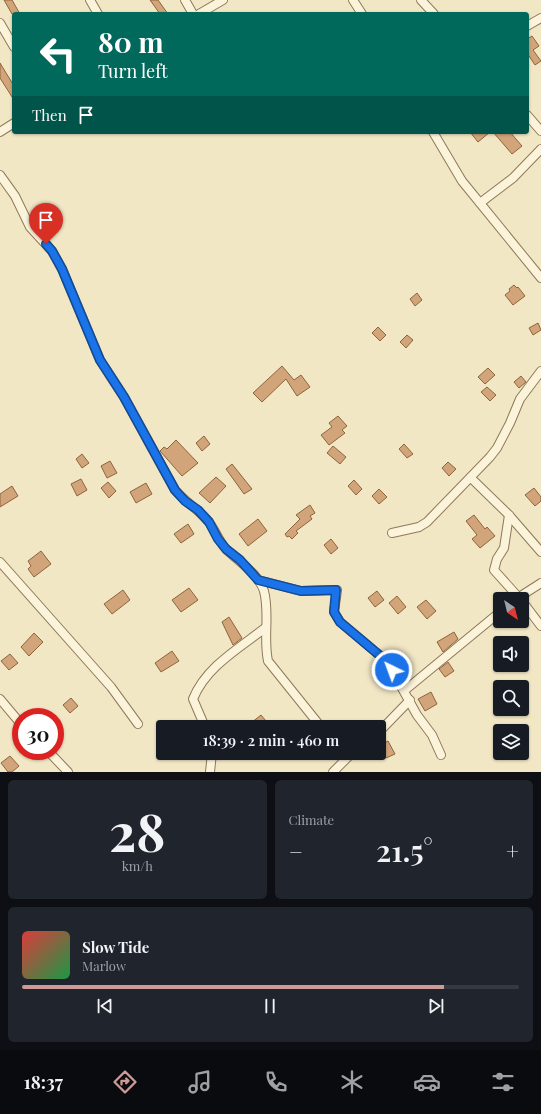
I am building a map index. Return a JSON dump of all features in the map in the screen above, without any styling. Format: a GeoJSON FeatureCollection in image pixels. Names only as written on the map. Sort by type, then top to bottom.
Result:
{"type":"FeatureCollection","features":[{"type":"Feature","properties":{"kind":"street"},"geometry":{"type":"LineString","coordinates":[[90,0],[97,12]]}},
{"type":"Feature","properties":{"kind":"street"},"geometry":{"type":"LineString","coordinates":[[185,0],[193,12]]}},
{"type":"Feature","properties":{"kind":"street"},"geometry":{"type":"LineString","coordinates":[[202,12],[223,0]]}},
{"type":"Feature","properties":{"kind":"street"},"geometry":{"type":"LineString","coordinates":[[354,0],[361,12]]}},
{"type":"Feature","properties":{"kind":"street"},"geometry":{"type":"LineString","coordinates":[[421,0],[432,12]]}},
{"type":"Feature","properties":{"kind":"street"},"geometry":{"type":"LineString","coordinates":[[529,25],[541,18]]}},
{"type":"Feature","properties":{"kind":"street"},"geometry":{"type":"LineString","coordinates":[[0,23],[12,44]]}},
{"type":"Feature","properties":{"kind":"street"},"geometry":{"type":"LineString","coordinates":[[529,117],[541,131]]}},
{"type":"Feature","properties":{"kind":"street"},"geometry":{"type":"LineString","coordinates":[[0,132],[12,124]]}},
{"type":"Feature","properties":{"kind":"street"},"geometry":{"type":"LineString","coordinates":[[434,134],[462,180],[541,278]]}},
{"type":"Feature","properties":{"kind":"street"},"geometry":{"type":"LineString","coordinates":[[480,203],[513,178],[541,149]]}},
{"type":"Feature","properties":{"kind":"street"},"geometry":{"type":"LineString","coordinates":[[0,175],[14,196],[30,227],[52,251],[62,269],[100,360],[124,397],[175,490],[185,501],[198,510],[209,522],[218,539],[226,549],[240,560],[258,580],[263,590],[266,602],[265,648],[268,661],[315,720]]}},
{"type":"Feature","properties":{"kind":"street"},"geometry":{"type":"LineString","coordinates":[[392,533],[419,527],[427,522],[471,478],[497,448],[520,399],[541,371]]}},
{"type":"Feature","properties":{"kind":"street"},"geometry":{"type":"LineString","coordinates":[[471,478],[509,515],[541,552]]}},
{"type":"Feature","properties":{"kind":"street"},"geometry":{"type":"LineString","coordinates":[[509,515],[504,548],[497,559],[494,570],[513,592]]}},
{"type":"Feature","properties":{"kind":"street"},"geometry":{"type":"LineString","coordinates":[[0,562],[112,687],[138,724]]}},
{"type":"Feature","properties":{"kind":"street"},"geometry":{"type":"LineString","coordinates":[[258,580],[301,591],[336,590],[334,612],[340,622],[384,659],[410,700],[417,715],[432,735],[441,755]]}},
{"type":"Feature","properties":{"kind":"street"},"geometry":{"type":"LineString","coordinates":[[529,592],[541,583]]}},
{"type":"Feature","properties":{"kind":"street"},"geometry":{"type":"LineString","coordinates":[[529,611],[541,626]]}},
{"type":"Feature","properties":{"kind":"street"},"geometry":{"type":"LineString","coordinates":[[404,692],[493,618]]}},
{"type":"Feature","properties":{"kind":"street"},"geometry":{"type":"LineString","coordinates":[[202,720],[193,699],[198,686],[225,658],[265,628]]}},
{"type":"Feature","properties":{"kind":"street"},"geometry":{"type":"LineString","coordinates":[[0,699],[12,713]]}},
{"type":"Feature","properties":{"kind":"street"},"geometry":{"type":"LineString","coordinates":[[386,725],[410,700]]}},
{"type":"Feature","properties":{"kind":"street"},"geometry":{"type":"LineString","coordinates":[[57,760],[68,772]]}},
{"type":"Feature","properties":{"kind":"street"},"geometry":{"type":"LineString","coordinates":[[210,772],[211,760]]}},
{"type":"Feature","properties":{"kind":"street"},"geometry":{"type":"LineString","coordinates":[[334,772],[341,760]]}},
{"type":"Feature","properties":{"kind":"building"},"geometry":{"type":"Polygon","coordinates":[[[4,0],[12,0],[19,12],[12,12],[12,14],[4,0]]]}},
{"type":"Feature","properties":{"kind":"building"},"geometry":{"type":"Polygon","coordinates":[[[150,0],[158,0],[167,12],[159,12],[150,0]]]}},
{"type":"Feature","properties":{"kind":"building"},"geometry":{"type":"Polygon","coordinates":[[[532,36],[539,46],[533,50],[541,61],[535,65],[529,56],[529,38],[532,36]]]}},
{"type":"Feature","properties":{"kind":"building"},"geometry":{"type":"Polygon","coordinates":[[[0,63],[12,83],[12,97],[0,78],[0,63]]]}},
{"type":"Feature","properties":{"kind":"building"},"geometry":{"type":"Polygon","coordinates":[[[472,134],[488,134],[478,142],[472,134]]]}},
{"type":"Feature","properties":{"kind":"building"},"geometry":{"type":"Polygon","coordinates":[[[495,134],[512,134],[522,146],[512,154],[495,134]]]}},
{"type":"Feature","properties":{"kind":"building"},"geometry":{"type":"Polygon","coordinates":[[[514,285],[517,288],[518,287],[525,296],[513,305],[505,295],[514,285]]]}},
{"type":"Feature","properties":{"kind":"building"},"geometry":{"type":"Polygon","coordinates":[[[417,293],[422,300],[415,306],[410,299],[417,293]]]}},
{"type":"Feature","properties":{"kind":"building"},"geometry":{"type":"Polygon","coordinates":[[[538,323],[541,330],[533,335],[529,328],[538,323]]]}},
{"type":"Feature","properties":{"kind":"building"},"geometry":{"type":"Polygon","coordinates":[[[378,327],[386,335],[380,341],[372,333],[378,327]]]}},
{"type":"Feature","properties":{"kind":"building"},"geometry":{"type":"Polygon","coordinates":[[[407,335],[413,340],[406,348],[400,342],[407,335]]]}},
{"type":"Feature","properties":{"kind":"building"},"geometry":{"type":"Polygon","coordinates":[[[282,366],[294,380],[301,375],[310,387],[297,396],[286,379],[262,402],[253,393],[282,366]]]}},
{"type":"Feature","properties":{"kind":"building"},"geometry":{"type":"Polygon","coordinates":[[[488,368],[495,375],[485,384],[478,377],[488,368]]]}},
{"type":"Feature","properties":{"kind":"building"},"geometry":{"type":"Polygon","coordinates":[[[521,376],[526,382],[519,388],[514,382],[521,376]]]}},
{"type":"Feature","properties":{"kind":"building"},"geometry":{"type":"Polygon","coordinates":[[[487,387],[496,395],[490,401],[481,392],[487,387]]]}},
{"type":"Feature","properties":{"kind":"building"},"geometry":{"type":"Polygon","coordinates":[[[338,416],[347,426],[342,430],[345,433],[329,445],[321,435],[332,427],[329,423],[338,416]]]}},
{"type":"Feature","properties":{"kind":"building"},"geometry":{"type":"Polygon","coordinates":[[[204,436],[210,444],[202,451],[196,443],[204,436]]]}},
{"type":"Feature","properties":{"kind":"building"},"geometry":{"type":"Polygon","coordinates":[[[176,440],[198,463],[182,476],[160,451],[164,447],[167,449],[176,440]]]}},
{"type":"Feature","properties":{"kind":"building"},"geometry":{"type":"Polygon","coordinates":[[[404,444],[413,454],[407,458],[399,449],[404,444]]]}},
{"type":"Feature","properties":{"kind":"building"},"geometry":{"type":"Polygon","coordinates":[[[333,446],[346,457],[340,464],[327,453],[333,446]]]}},
{"type":"Feature","properties":{"kind":"building"},"geometry":{"type":"Polygon","coordinates":[[[82,454],[89,463],[82,468],[76,459],[82,454]]]}},
{"type":"Feature","properties":{"kind":"building"},"geometry":{"type":"Polygon","coordinates":[[[110,461],[117,473],[107,478],[101,466],[110,461]]]}},
{"type":"Feature","properties":{"kind":"building"},"geometry":{"type":"Polygon","coordinates":[[[448,462],[456,469],[449,476],[442,468],[448,462]]]}},
{"type":"Feature","properties":{"kind":"building"},"geometry":{"type":"Polygon","coordinates":[[[232,464],[252,489],[244,494],[226,469],[232,464]]]}},
{"type":"Feature","properties":{"kind":"building"},"geometry":{"type":"Polygon","coordinates":[[[216,477],[226,486],[210,503],[199,493],[216,477]]]}},
{"type":"Feature","properties":{"kind":"building"},"geometry":{"type":"Polygon","coordinates":[[[81,479],[87,490],[77,496],[71,484],[81,479]]]}},
{"type":"Feature","properties":{"kind":"building"},"geometry":{"type":"Polygon","coordinates":[[[354,480],[362,489],[356,495],[348,486],[354,480]]]}},
{"type":"Feature","properties":{"kind":"building"},"geometry":{"type":"Polygon","coordinates":[[[108,482],[116,491],[109,498],[101,488],[108,482]]]}},
{"type":"Feature","properties":{"kind":"building"},"geometry":{"type":"Polygon","coordinates":[[[146,483],[152,494],[136,503],[130,492],[146,483]]]}},
{"type":"Feature","properties":{"kind":"building"},"geometry":{"type":"Polygon","coordinates":[[[12,486],[18,496],[0,507],[0,494],[12,486]]]}},
{"type":"Feature","properties":{"kind":"building"},"geometry":{"type":"Polygon","coordinates":[[[534,488],[541,497],[541,501],[535,506],[525,495],[534,488]]]}},
{"type":"Feature","properties":{"kind":"building"},"geometry":{"type":"Polygon","coordinates":[[[379,489],[387,497],[379,504],[372,496],[379,489]]]}},
{"type":"Feature","properties":{"kind":"building"},"geometry":{"type":"Polygon","coordinates":[[[310,505],[315,513],[310,516],[312,519],[296,531],[298,533],[292,539],[289,536],[287,537],[285,534],[300,519],[296,515],[310,505]]]}},
{"type":"Feature","properties":{"kind":"building"},"geometry":{"type":"Polygon","coordinates":[[[474,515],[485,529],[487,527],[495,536],[480,548],[472,539],[477,535],[466,521],[474,515]]]}},
{"type":"Feature","properties":{"kind":"building"},"geometry":{"type":"Polygon","coordinates":[[[258,519],[267,531],[248,546],[239,534],[258,519]]]}},
{"type":"Feature","properties":{"kind":"building"},"geometry":{"type":"Polygon","coordinates":[[[188,524],[194,534],[181,543],[174,534],[188,524]]]}},
{"type":"Feature","properties":{"kind":"building"},"geometry":{"type":"Polygon","coordinates":[[[331,539],[338,548],[331,554],[324,545],[331,539]]]}},
{"type":"Feature","properties":{"kind":"building"},"geometry":{"type":"Polygon","coordinates":[[[41,551],[51,564],[34,577],[28,569],[31,566],[28,561],[41,551]]]}},
{"type":"Feature","properties":{"kind":"building"},"geometry":{"type":"Polygon","coordinates":[[[189,588],[198,600],[181,612],[172,600],[189,588]]]}},
{"type":"Feature","properties":{"kind":"building"},"geometry":{"type":"Polygon","coordinates":[[[123,590],[130,600],[112,614],[104,604],[123,590]]]}},
{"type":"Feature","properties":{"kind":"building"},"geometry":{"type":"Polygon","coordinates":[[[377,591],[384,600],[375,607],[368,598],[377,591]]]}},
{"type":"Feature","properties":{"kind":"building"},"geometry":{"type":"Polygon","coordinates":[[[397,596],[406,607],[398,614],[389,603],[397,596]]]}},
{"type":"Feature","properties":{"kind":"building"},"geometry":{"type":"Polygon","coordinates":[[[426,600],[436,611],[427,619],[417,607],[426,600]]]}},
{"type":"Feature","properties":{"kind":"building"},"geometry":{"type":"Polygon","coordinates":[[[229,617],[242,638],[233,645],[222,622],[229,617]]]}},
{"type":"Feature","properties":{"kind":"building"},"geometry":{"type":"Polygon","coordinates":[[[454,632],[458,639],[443,652],[437,642],[454,632]]]}},
{"type":"Feature","properties":{"kind":"building"},"geometry":{"type":"Polygon","coordinates":[[[34,633],[43,642],[29,656],[21,647],[34,633]]]}},
{"type":"Feature","properties":{"kind":"building"},"geometry":{"type":"Polygon","coordinates":[[[172,651],[179,661],[161,672],[155,663],[172,651]]]}},
{"type":"Feature","properties":{"kind":"building"},"geometry":{"type":"Polygon","coordinates":[[[10,654],[18,663],[9,670],[1,661],[10,654]]]}},
{"type":"Feature","properties":{"kind":"building"},"geometry":{"type":"Polygon","coordinates":[[[448,662],[454,671],[445,677],[439,669],[448,662]]]}},
{"type":"Feature","properties":{"kind":"building"},"geometry":{"type":"Polygon","coordinates":[[[431,692],[437,704],[425,711],[418,699],[431,692]]]}},
{"type":"Feature","properties":{"kind":"building"},"geometry":{"type":"Polygon","coordinates":[[[71,698],[78,706],[70,713],[63,705],[71,698]]]}},
{"type":"Feature","properties":{"kind":"building"},"geometry":{"type":"Polygon","coordinates":[[[261,715],[265,720],[255,720],[261,715]]]}},
{"type":"Feature","properties":{"kind":"building"},"geometry":{"type":"Polygon","coordinates":[[[388,741],[395,754],[386,758],[386,742],[388,741]]]}},
{"type":"Feature","properties":{"kind":"building"},"geometry":{"type":"Polygon","coordinates":[[[10,756],[19,766],[12,772],[8,772],[1,763],[10,756]]]}},
{"type":"Feature","properties":{"kind":"route"},"geometry":{"type":"LineString","coordinates":[[46,244],[52,251],[62,269],[100,360],[124,397],[152,451],[175,490],[185,501],[198,510],[209,522],[218,539],[226,549],[240,560],[258,580],[268,581],[275,585],[301,591],[336,590],[334,612],[340,622],[384,659],[392,670]]}}]}
